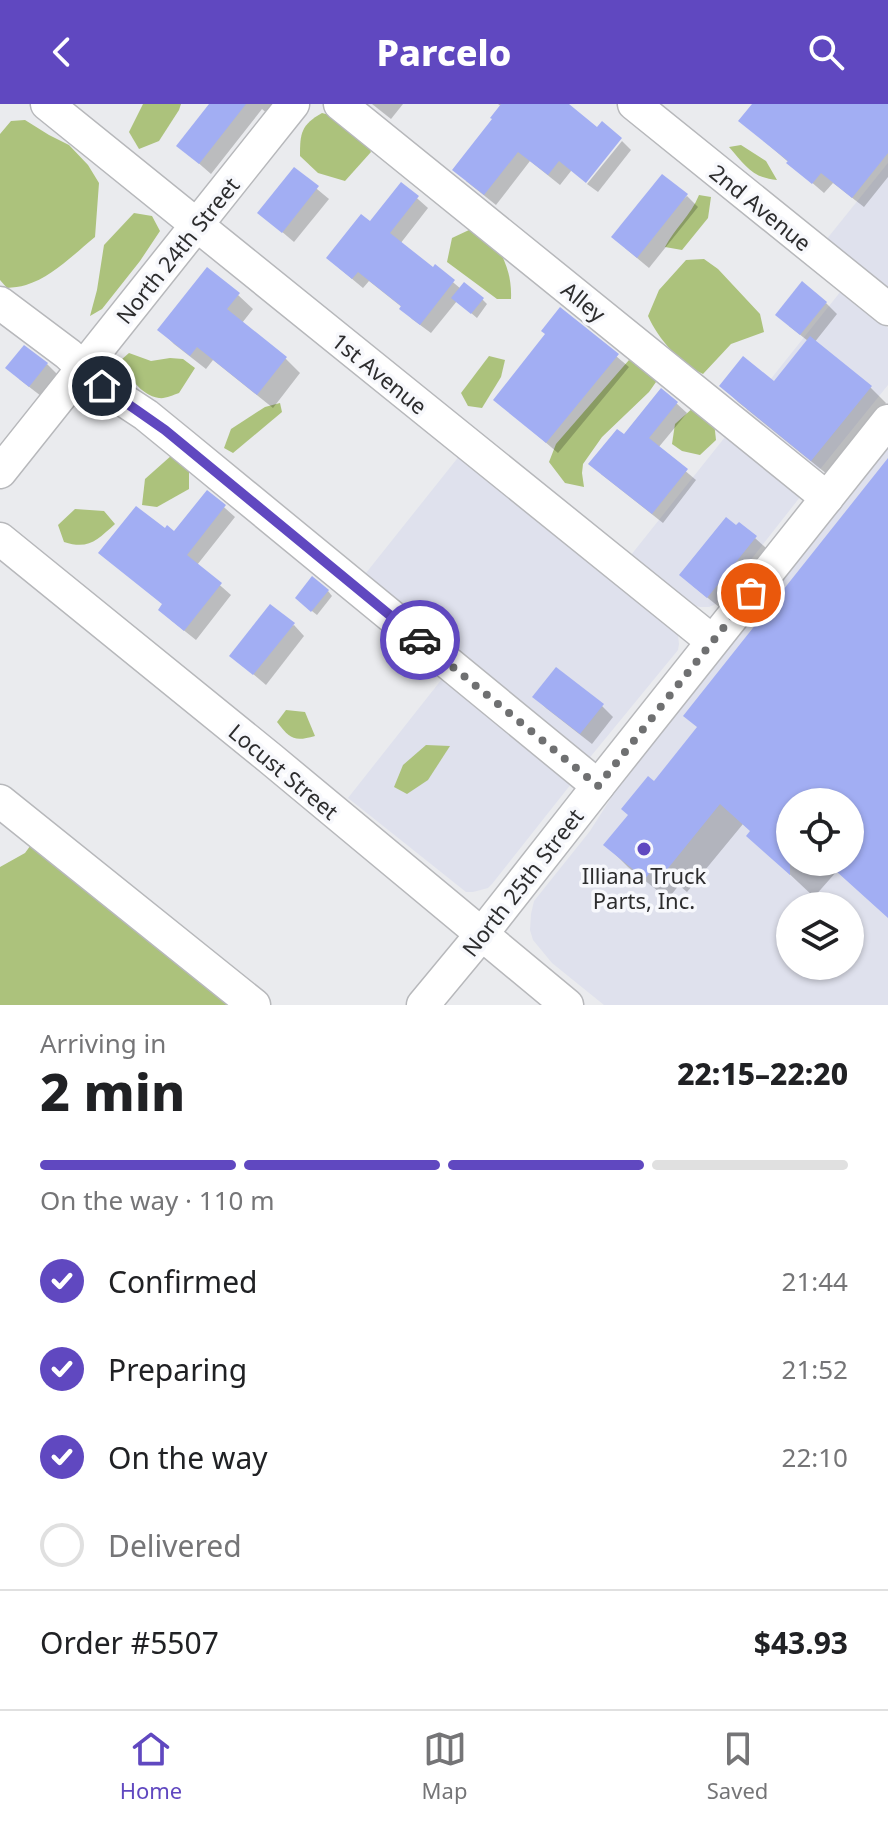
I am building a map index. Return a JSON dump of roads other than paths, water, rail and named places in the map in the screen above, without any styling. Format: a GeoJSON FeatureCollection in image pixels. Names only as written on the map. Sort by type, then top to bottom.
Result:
{"type":"FeatureCollection","features":[{"type":"Feature","properties":{"kind":"street","name":"1st Avenue"},"geometry":{"type":"LineString","coordinates":[[47,104],[712,641]]}},
{"type":"Feature","properties":{"kind":"street","name":"North 24th Street"},"geometry":{"type":"LineString","coordinates":[[0,472],[293,104]]}},
{"type":"Feature","properties":{"kind":"street","name":"Alley"},"geometry":{"type":"LineString","coordinates":[[340,104],[827,498]]}},
{"type":"Feature","properties":{"kind":"street","name":"2nd Avenue"},"geometry":{"type":"LineString","coordinates":[[634,104],[888,309]]}},
{"type":"Feature","properties":{"kind":"street"},"geometry":{"type":"LineString","coordinates":[[0,303],[68,354],[102,386],[146,415],[598,786]]}},
{"type":"Feature","properties":{"kind":"street","name":"North 25th Street"},"geometry":{"type":"LineString","coordinates":[[423,1005],[888,421]]}},
{"type":"Feature","properties":{"kind":"street","name":"Locust Street"},"geometry":{"type":"LineString","coordinates":[[1,541],[271,759],[567,1005]]}},
{"type":"Feature","properties":{"kind":"street"},"geometry":{"type":"LineString","coordinates":[[0,801],[254,1005]]}},
{"type":"Feature","properties":{"kind":"place","name":"Illiana Truck Parts, Inc."},"geometry":{"type":"Point","coordinates":[644,849]}}]}
